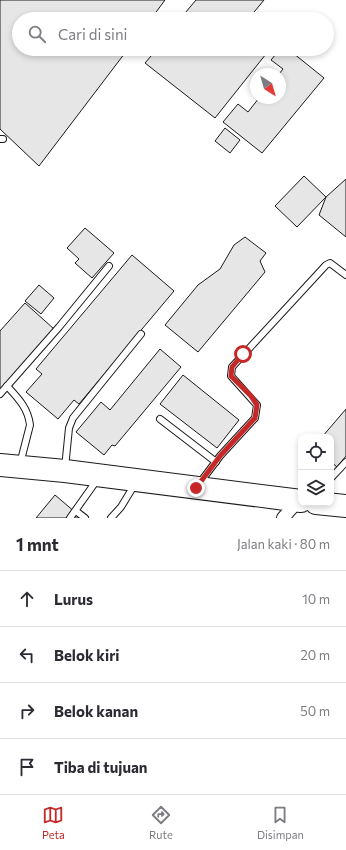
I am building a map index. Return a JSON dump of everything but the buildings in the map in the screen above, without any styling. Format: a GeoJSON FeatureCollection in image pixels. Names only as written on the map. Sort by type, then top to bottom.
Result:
{"type":"FeatureCollection","features":[{"type":"Feature","properties":{"kind":"highway"},"geometry":{"type":"LineString","coordinates":[[9,466],[65,471],[298,501]]}},
{"type":"Feature","properties":{"kind":"highway"},"geometry":{"type":"LineString","coordinates":[[334,505],[346,506]]}},
{"type":"Feature","properties":{"kind":"street"},"geometry":{"type":"LineString","coordinates":[[283,518],[300,506]]}},
{"type":"Feature","properties":{"kind":"lane"},"geometry":{"type":"LineString","coordinates":[[196,488],[216,462],[255,418],[257,405],[251,396],[231,376],[232,367],[326,265],[330,263],[346,275]]}},
{"type":"Feature","properties":{"kind":"lane"},"geometry":{"type":"LineString","coordinates":[[0,394],[59,327],[109,266]]}},
{"type":"Feature","properties":{"kind":"lane"},"geometry":{"type":"LineString","coordinates":[[65,471],[69,428],[72,418],[141,334]]}},
{"type":"Feature","properties":{"kind":"lane"},"geometry":{"type":"LineString","coordinates":[[7,386],[24,406],[30,425],[9,466]]}},
{"type":"Feature","properties":{"kind":"lane"},"geometry":{"type":"LineString","coordinates":[[160,419],[216,462]]}},
{"type":"Feature","properties":{"kind":"lane"},"geometry":{"type":"LineString","coordinates":[[334,475],[346,462]]}},
{"type":"Feature","properties":{"kind":"lane"},"geometry":{"type":"LineString","coordinates":[[70,518],[100,476]]}},
{"type":"Feature","properties":{"kind":"lane"},"geometry":{"type":"LineString","coordinates":[[111,518],[121,507],[136,480]]}},
{"type":"Feature","properties":{"kind":"lane"},"geometry":{"type":"LineString","coordinates":[[76,511],[85,518]]}},
{"type":"Feature","properties":{"kind":"route"},"geometry":{"type":"LineString","coordinates":[[196,488],[220,456],[255,418],[257,405],[251,396],[231,376],[232,367],[243,354]]}}]}
